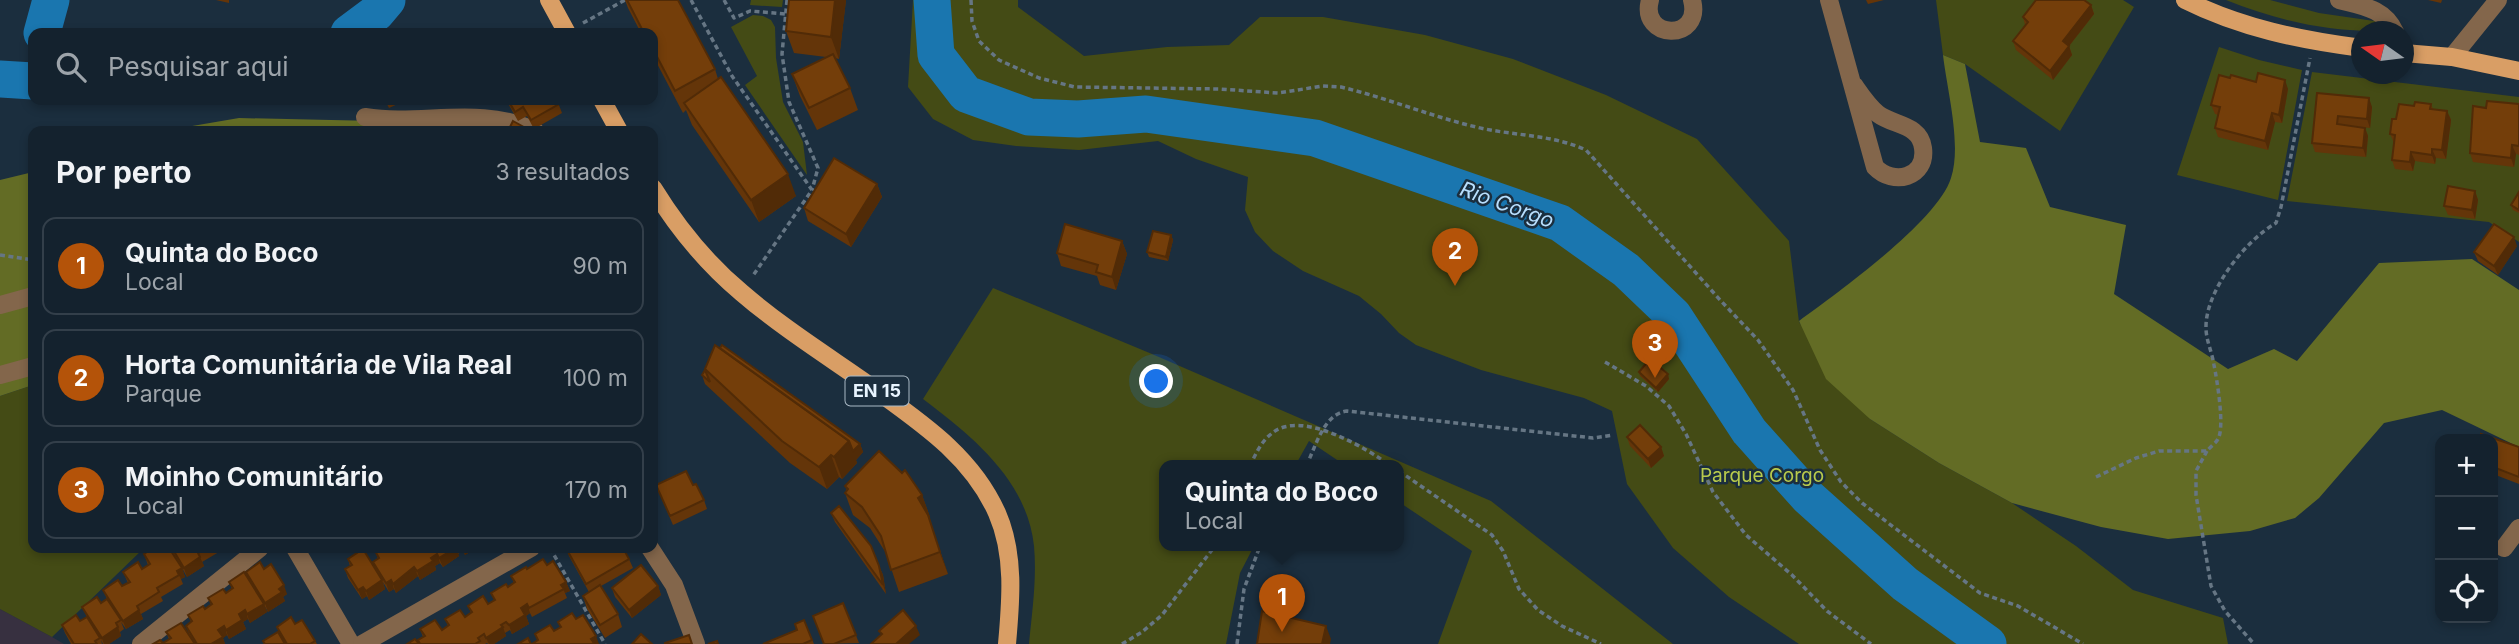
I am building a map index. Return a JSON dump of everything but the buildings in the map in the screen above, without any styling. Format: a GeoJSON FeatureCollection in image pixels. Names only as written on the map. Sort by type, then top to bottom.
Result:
{"type":"FeatureCollection","features":[{"type":"Feature","properties":{"kind":"main road"},"geometry":{"type":"LineString","coordinates":[[549,0],[563,28]]}},
{"type":"Feature","properties":{"kind":"main road"},"geometry":{"type":"LineString","coordinates":[[2185,0],[2237,22],[2313,42],[2351,47]]}},
{"type":"Feature","properties":{"kind":"main road"},"geometry":{"type":"LineString","coordinates":[[2414,52],[2519,71]]}},
{"type":"Feature","properties":{"kind":"main road"},"geometry":{"type":"LineString","coordinates":[[605,105],[616,126]]}},
{"type":"Feature","properties":{"kind":"main road","name":"EN 15"},"geometry":{"type":"LineString","coordinates":[[658,195],[692,243],[741,293],[920,422],[976,476],[997,514],[1007,548],[1011,582],[1007,644]]}},
{"type":"Feature","properties":{"kind":"street"},"geometry":{"type":"LineString","coordinates":[[1650,0],[1650,18],[1661,29],[1668,31],[1676,31],[1689,23],[1693,17],[1695,1]]}},
{"type":"Feature","properties":{"kind":"street"},"geometry":{"type":"LineString","coordinates":[[1829,0],[1875,167],[1881,173],[1898,178],[1915,172],[1924,156],[1920,138],[1908,127],[1892,122],[1876,112],[1854,85]]}},
{"type":"Feature","properties":{"kind":"street"},"geometry":{"type":"LineString","coordinates":[[2339,0],[2376,10],[2389,21]]}},
{"type":"Feature","properties":{"kind":"street"},"geometry":{"type":"LineString","coordinates":[[2452,57],[2498,0]]}},
{"type":"Feature","properties":{"kind":"street"},"geometry":{"type":"LineString","coordinates":[[365,117],[389,121],[448,116],[497,118],[524,126]]}},
{"type":"Feature","properties":{"kind":"street"},"geometry":{"type":"LineString","coordinates":[[0,305],[28,297]]}},
{"type":"Feature","properties":{"kind":"street"},"geometry":{"type":"LineString","coordinates":[[0,375],[28,367]]}},
{"type":"Feature","properties":{"kind":"street"},"geometry":{"type":"LineString","coordinates":[[2504,548],[2519,528]]}},
{"type":"Feature","properties":{"kind":"street"},"geometry":{"type":"LineString","coordinates":[[141,644],[251,553]]}},
{"type":"Feature","properties":{"kind":"street"},"geometry":{"type":"LineString","coordinates":[[298,553],[351,644]]}},
{"type":"Feature","properties":{"kind":"street"},"geometry":{"type":"LineString","coordinates":[[362,644],[522,553]]}},
{"type":"Feature","properties":{"kind":"street"},"geometry":{"type":"LineString","coordinates":[[653,553],[674,586],[696,644]]}},
{"type":"Feature","properties":{"kind":"path"},"geometry":{"type":"LineString","coordinates":[[575,28],[625,0]]}},
{"type":"Feature","properties":{"kind":"path"},"geometry":{"type":"LineString","coordinates":[[691,0],[732,76],[811,190]]}},
{"type":"Feature","properties":{"kind":"path"},"geometry":{"type":"LineString","coordinates":[[724,0],[734,18],[750,11],[786,13]]}},
{"type":"Feature","properties":{"kind":"path"},"geometry":{"type":"LineString","coordinates":[[741,293],[811,190],[818,168],[789,102],[782,54],[787,0]]}},
{"type":"Feature","properties":{"kind":"path"},"geometry":{"type":"LineString","coordinates":[[971,0],[972,21],[979,40],[999,60],[1039,78],[1075,87],[1278,93],[1323,86],[1341,87],[1473,127],[1567,141],[1586,150],[1758,340],[1793,390],[1819,450],[1841,482],[1862,503],[1980,593],[2018,606],[2083,644]]}},
{"type":"Feature","properties":{"kind":"path"},"geometry":{"type":"LineString","coordinates":[[2254,644],[2225,611],[2211,586],[2196,495],[2196,471],[2207,451],[2219,438],[2222,414],[2206,327],[2216,290],[2259,232],[2276,223],[2313,42]]}},
{"type":"Feature","properties":{"kind":"path"},"geometry":{"type":"LineString","coordinates":[[0,255],[28,259]]}},
{"type":"Feature","properties":{"kind":"path"},"geometry":{"type":"LineString","coordinates":[[1605,362],[1646,386],[1669,406],[1686,434],[1713,492],[1746,535],[1827,611],[1871,644]]}},
{"type":"Feature","properties":{"kind":"path"},"geometry":{"type":"LineString","coordinates":[[1309,460],[1333,415],[1347,411],[1379,412],[1593,438],[1613,435]]}},
{"type":"Feature","properties":{"kind":"path"},"geometry":{"type":"LineString","coordinates":[[1253,460],[1272,432],[1309,426],[1359,445],[1382,460]]}},
{"type":"Feature","properties":{"kind":"path"},"geometry":{"type":"LineString","coordinates":[[2096,477],[2136,458],[2159,451],[2207,451]]}},
{"type":"Feature","properties":{"kind":"path"},"geometry":{"type":"LineString","coordinates":[[1404,474],[1492,535],[1503,551],[1519,589],[1532,605],[1556,622],[1601,644]]}},
{"type":"Feature","properties":{"kind":"path"},"geometry":{"type":"LineString","coordinates":[[1122,644],[1162,615],[1211,551]]}},
{"type":"Feature","properties":{"kind":"path"},"geometry":{"type":"LineString","coordinates":[[1237,644],[1244,589],[1258,551]]}},
{"type":"Feature","properties":{"kind":"path"},"geometry":{"type":"LineString","coordinates":[[553,553],[605,644]]}},
{"type":"Feature","properties":{"kind":"shaded area"},"geometry":{"type":"Polygon","coordinates":[[[0,609],[52,637],[64,644],[0,644],[0,609]]]}},
{"type":"Feature","properties":{"kind":"green space"},"geometry":{"type":"Polygon","coordinates":[[[751,0],[783,0],[782,7],[750,5],[751,0]]]}},
{"type":"Feature","properties":{"kind":"green space","name":"Parque Corgo"},"geometry":{"type":"Polygon","coordinates":[[[913,0],[1018,0],[1018,7],[1084,56],[1167,47],[1229,45],[1260,17],[1323,17],[1425,35],[1513,59],[1606,95],[1697,139],[1789,241],[1799,322],[1870,419],[1939,463],[2012,503],[2076,546],[2133,590],[2223,618],[2228,644],[1799,644],[1729,597],[1673,548],[1627,484],[1612,411],[1584,398],[1481,370],[1416,345],[1359,296],[1303,271],[1273,251],[1255,232],[1245,210],[1248,177],[1196,159],[1158,141],[1079,150],[1016,146],[973,140],[933,119],[908,87],[913,0]]]}},
{"type":"Feature","properties":{"kind":"green space"},"geometry":{"type":"Polygon","coordinates":[[[1936,0],[2123,0],[2134,7],[2060,131],[1965,64],[1943,55],[1936,0]]]}},
{"type":"Feature","properties":{"kind":"green space"},"geometry":{"type":"Polygon","coordinates":[[[2226,0],[2270,0],[2319,13],[2374,21],[2351,21],[2351,30],[2343,30],[2265,14],[2226,0]]]}},
{"type":"Feature","properties":{"kind":"green space"},"geometry":{"type":"Polygon","coordinates":[[[753,15],[771,20],[775,27],[776,58],[783,102],[803,142],[807,175],[745,85],[757,76],[731,27],[753,15]]]}},
{"type":"Feature","properties":{"kind":"green space"},"geometry":{"type":"Polygon","coordinates":[[[2219,47],[2302,70],[2278,200],[2177,175],[2219,47]]]}},
{"type":"Feature","properties":{"kind":"green space"},"geometry":{"type":"Polygon","coordinates":[[[1943,55],[1965,64],[1980,142],[2026,148],[2050,207],[2126,225],[2114,294],[2228,369],[2274,349],[2297,361],[2379,263],[2472,259],[2519,290],[2519,447],[2498,437],[2498,434],[2492,434],[2442,410],[2384,423],[2319,498],[2295,518],[2250,531],[2168,539],[2101,527],[2012,503],[1939,463],[1870,419],[1826,379],[1799,321],[1907,235],[1942,196],[1951,178],[1954,164],[1953,117],[1943,55]]]}},
{"type":"Feature","properties":{"kind":"green space"},"geometry":{"type":"Polygon","coordinates":[[[2312,72],[2351,77],[2351,84],[2411,84],[2519,97],[2519,242],[2489,222],[2287,201],[2312,72]]]}},
{"type":"Feature","properties":{"kind":"green space"},"geometry":{"type":"Polygon","coordinates":[[[239,118],[420,122],[420,126],[192,126],[239,118]]]}},
{"type":"Feature","properties":{"kind":"green space"},"geometry":{"type":"Polygon","coordinates":[[[28,173],[28,387],[0,396],[0,180],[28,173]]]}},
{"type":"Feature","properties":{"kind":"green space"},"geometry":{"type":"Polygon","coordinates":[[[993,288],[1396,460],[1337,460],[1309,441],[1298,460],[1159,460],[1159,551],[1251,551],[1240,573],[1226,644],[1029,644],[1035,558],[1029,522],[1021,500],[1009,480],[978,444],[923,399],[993,288]]]}},
{"type":"Feature","properties":{"kind":"green space"},"geometry":{"type":"Polygon","coordinates":[[[28,387],[28,553],[139,553],[52,637],[0,609],[0,396],[28,387]]]}},
{"type":"Feature","properties":{"kind":"green space"},"geometry":{"type":"Polygon","coordinates":[[[1404,463],[1491,501],[1673,644],[1438,644],[1472,551],[1404,505],[1404,463]]]}},
{"type":"Feature","properties":{"kind":"waterway"},"geometry":{"type":"LineString","coordinates":[[43,28],[51,0]]}},
{"type":"Feature","properties":{"kind":"waterway","name":"Rio Corgo"},"geometry":{"type":"LineString","coordinates":[[356,28],[376,13],[387,0]]}},
{"type":"Feature","properties":{"kind":"waterway","name":"Rio Corgo"},"geometry":{"type":"LineString","coordinates":[[932,0],[936,55],[966,94],[1029,117],[1078,119],[1146,114],[1315,138],[1560,223],[1626,270],[1673,315],[1749,431],[1808,497],[1905,584],[1988,644]]}},
{"type":"Feature","properties":{"kind":"waterway","name":"Rio Corgo"},"geometry":{"type":"LineString","coordinates":[[0,79],[28,81]]}},
{"type":"Feature","properties":{"kind":"place","name":"Horta Comunitária de Vila Real"},"geometry":{"type":"Point","coordinates":[1455,286]}},
{"type":"Feature","properties":{"kind":"place","name":"Moinho Comunitário"},"geometry":{"type":"Point","coordinates":[1655,378]}},
{"type":"Feature","properties":{"kind":"place","name":"Quinta do Boco"},"geometry":{"type":"Point","coordinates":[1282,632]}}]}
